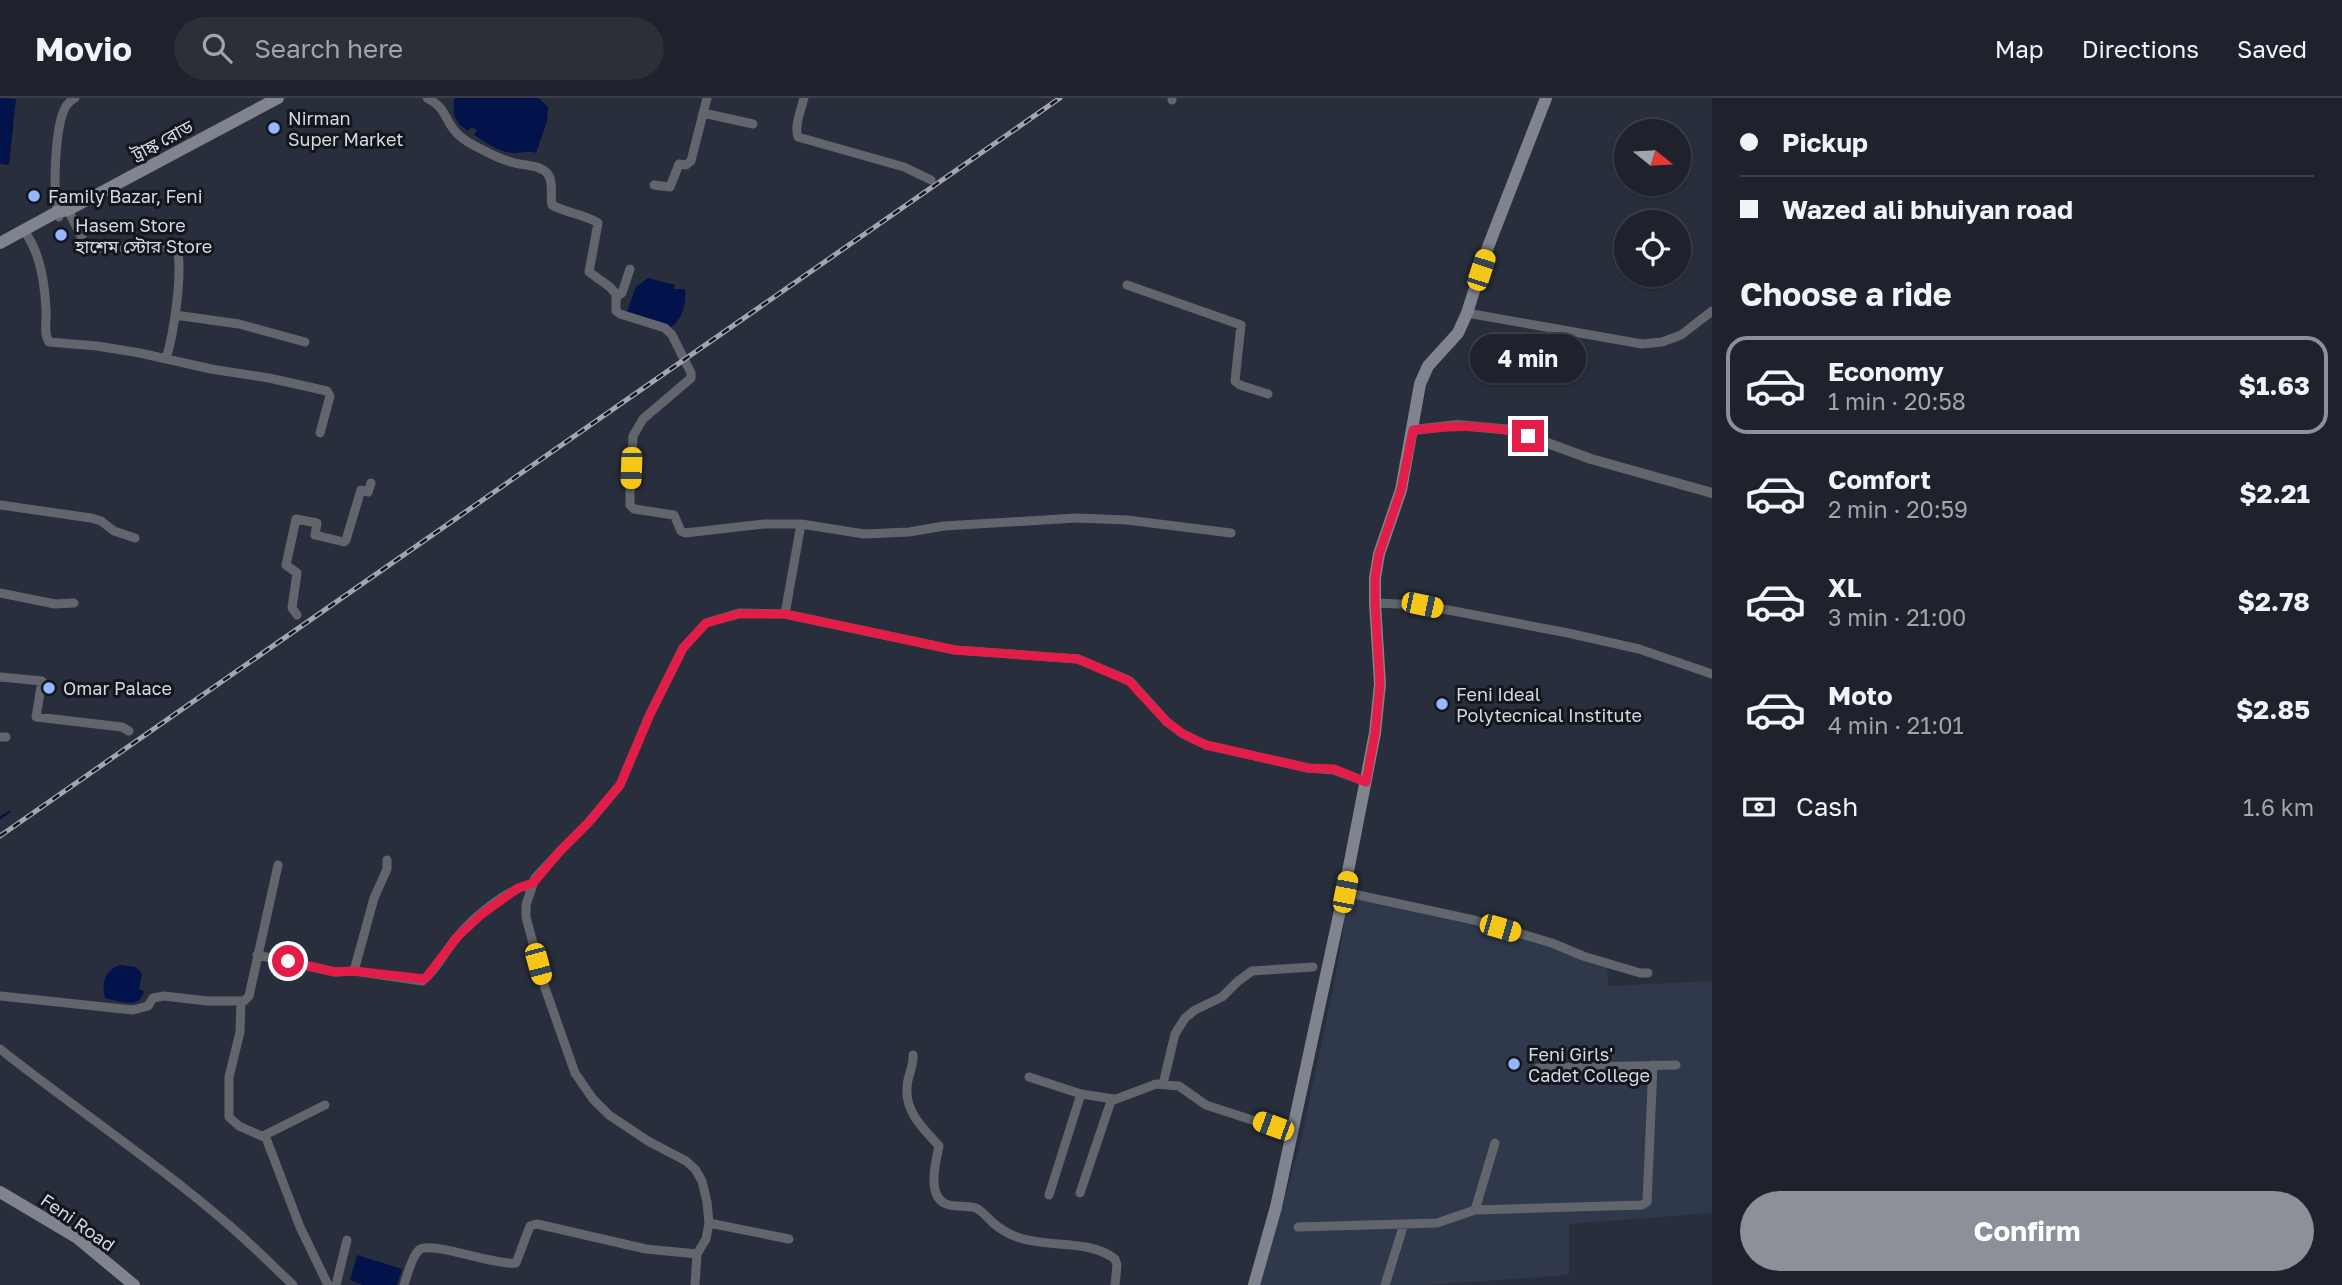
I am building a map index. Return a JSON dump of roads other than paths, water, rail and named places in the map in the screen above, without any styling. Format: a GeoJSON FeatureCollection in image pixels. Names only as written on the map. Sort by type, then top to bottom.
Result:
{"type":"FeatureCollection","features":[{"type":"Feature","properties":{"kind":"main road","name":"ট্রাঙ্ক রোড"},"geometry":{"type":"LineString","coordinates":[[0,243],[278,98]]}},
{"type":"Feature","properties":{"kind":"main road"},"geometry":{"type":"LineString","coordinates":[[1254,1285],[1276,1207],[1345,892],[1366,782],[1380,684],[1375,578],[1379,554],[1401,490],[1423,374],[1458,333],[1467,313],[1488,247],[1546,98]]}},
{"type":"Feature","properties":{"kind":"main road","name":"ট্রাঙ্ক রোড"},"geometry":{"type":"LineString","coordinates":[[0,250],[61,213]]}},
{"type":"Feature","properties":{"kind":"main road","name":"Feni Road"},"geometry":{"type":"LineString","coordinates":[[0,1192],[76,1237],[134,1285]]}},
{"type":"Feature","properties":{"kind":"main road"},"geometry":{"type":"LineString","coordinates":[[0,1199],[75,1246],[122,1285]]}},
{"type":"Feature","properties":{"kind":"street"},"geometry":{"type":"LineString","coordinates":[[75,98],[63,111],[57,141],[55,170],[61,213],[88,250],[113,247],[177,247],[175,316],[166,359]]}},
{"type":"Feature","properties":{"kind":"street"},"geometry":{"type":"LineString","coordinates":[[427,98],[440,106],[463,139],[513,163],[539,168],[547,173],[551,181],[552,205],[566,213],[598,223],[589,272],[610,286],[616,294],[616,311],[665,328],[672,335],[691,373],[687,383],[643,419],[633,436],[630,492],[634,509],[674,515],[681,531],[685,533],[764,524],[801,524],[864,534],[909,532],[944,526],[1076,519],[1127,520],[1231,533]]}},
{"type":"Feature","properties":{"kind":"street"},"geometry":{"type":"LineString","coordinates":[[654,185],[670,187],[679,164],[687,165],[691,161],[707,98]]}},
{"type":"Feature","properties":{"kind":"street"},"geometry":{"type":"LineString","coordinates":[[804,98],[797,136],[904,167],[931,180]]}},
{"type":"Feature","properties":{"kind":"street"},"geometry":{"type":"LineString","coordinates":[[703,113],[753,124]]}},
{"type":"Feature","properties":{"kind":"street"},"geometry":{"type":"LineString","coordinates":[[27,234],[36,247],[42,276],[48,342],[97,346],[329,392],[320,433]]}},
{"type":"Feature","properties":{"kind":"street"},"geometry":{"type":"LineString","coordinates":[[616,298],[622,293],[631,269]]}},
{"type":"Feature","properties":{"kind":"street"},"geometry":{"type":"LineString","coordinates":[[1126,285],[1241,325],[1235,381],[1268,394]]}},
{"type":"Feature","properties":{"kind":"street"},"geometry":{"type":"LineString","coordinates":[[1467,313],[1642,344],[1662,342],[1681,335],[1712,311]]}},
{"type":"Feature","properties":{"kind":"street"},"geometry":{"type":"LineString","coordinates":[[175,316],[239,324],[305,342]]}},
{"type":"Feature","properties":{"kind":"street"},"geometry":{"type":"LineString","coordinates":[[1413,430],[1457,425],[1512,430],[1591,460],[1712,494]]}},
{"type":"Feature","properties":{"kind":"street"},"geometry":{"type":"LineString","coordinates":[[297,615],[292,608],[297,573],[286,565],[296,519],[317,523],[315,535],[344,542],[361,490],[368,492],[371,483]]}},
{"type":"Feature","properties":{"kind":"street"},"geometry":{"type":"LineString","coordinates":[[0,505],[91,518],[101,521],[114,531],[135,538]]}},
{"type":"Feature","properties":{"kind":"street"},"geometry":{"type":"LineString","coordinates":[[785,614],[801,524]]}},
{"type":"Feature","properties":{"kind":"street"},"geometry":{"type":"LineString","coordinates":[[0,593],[55,604],[74,603]]}},
{"type":"Feature","properties":{"kind":"street"},"geometry":{"type":"LineString","coordinates":[[1375,603],[1422,605],[1568,633],[1639,649],[1712,674]]}},
{"type":"Feature","properties":{"kind":"street"},"geometry":{"type":"LineString","coordinates":[[695,1285],[697,1254],[706,1239],[709,1223],[702,1181],[686,1161],[648,1141],[609,1115],[593,1099],[575,1073],[545,988],[526,917],[526,905],[533,883],[620,785],[650,714],[683,648],[706,623],[739,614],[785,614],[937,647],[1078,659],[1129,681],[1167,722],[1183,734],[1206,745],[1308,768],[1334,769],[1366,782]]}},
{"type":"Feature","properties":{"kind":"street"},"geometry":{"type":"LineString","coordinates":[[0,677],[42,681],[36,717],[122,727],[129,731]]}},
{"type":"Feature","properties":{"kind":"street"},"geometry":{"type":"LineString","coordinates":[[354,971],[374,898],[387,869],[387,860]]}},
{"type":"Feature","properties":{"kind":"street"},"geometry":{"type":"LineString","coordinates":[[0,996],[133,1010],[148,1006],[153,998],[164,996],[207,1001],[244,1001],[248,996],[278,865]]}},
{"type":"Feature","properties":{"kind":"street"},"geometry":{"type":"LineString","coordinates":[[257,955],[335,972],[354,971],[425,979],[458,936],[474,921],[518,888],[533,883]]}},
{"type":"Feature","properties":{"kind":"street"},"geometry":{"type":"LineString","coordinates":[[1345,892],[1475,920],[1552,943],[1583,956],[1648,973]]}},
{"type":"Feature","properties":{"kind":"street"},"geometry":{"type":"LineString","coordinates":[[1163,1084],[1175,1034],[1185,1018],[1222,997],[1252,971],[1313,967]]}},
{"type":"Feature","properties":{"kind":"street"},"geometry":{"type":"LineString","coordinates":[[241,1001],[240,1031],[229,1077],[229,1117],[239,1126],[263,1136],[271,1148],[300,1227],[328,1285]]}},
{"type":"Feature","properties":{"kind":"street"},"geometry":{"type":"LineString","coordinates":[[0,1049],[230,1226],[293,1285]]}},
{"type":"Feature","properties":{"kind":"street"},"geometry":{"type":"LineString","coordinates":[[913,1055],[906,1090],[909,1106],[929,1138],[939,1146],[934,1189],[943,1203],[977,1208],[1003,1230],[1020,1238],[1078,1246],[1109,1254],[1117,1265],[1115,1285]]}},
{"type":"Feature","properties":{"kind":"street"},"geometry":{"type":"LineString","coordinates":[[1298,1227],[1437,1223],[1475,1210],[1642,1205],[1647,1202],[1653,1065]]}},
{"type":"Feature","properties":{"kind":"street"},"geometry":{"type":"LineString","coordinates":[[1538,1068],[1676,1065]]}},
{"type":"Feature","properties":{"kind":"street"},"geometry":{"type":"LineString","coordinates":[[1028,1077],[1081,1094],[1114,1099],[1163,1084],[1179,1086],[1206,1105],[1292,1133]]}},
{"type":"Feature","properties":{"kind":"street"},"geometry":{"type":"LineString","coordinates":[[1049,1195],[1081,1094]]}},
{"type":"Feature","properties":{"kind":"street"},"geometry":{"type":"LineString","coordinates":[[1080,1193],[1106,1112],[1114,1099]]}},
{"type":"Feature","properties":{"kind":"street"},"geometry":{"type":"LineString","coordinates":[[263,1136],[325,1105]]}},
{"type":"Feature","properties":{"kind":"street"},"geometry":{"type":"LineString","coordinates":[[1475,1210],[1495,1143]]}},
{"type":"Feature","properties":{"kind":"street"},"geometry":{"type":"LineString","coordinates":[[709,1223],[789,1238]]}},
{"type":"Feature","properties":{"kind":"street"},"geometry":{"type":"LineString","coordinates":[[404,1285],[417,1252],[425,1247],[516,1263],[533,1224],[554,1226],[646,1248],[697,1254]]}},
{"type":"Feature","properties":{"kind":"street"},"geometry":{"type":"LineString","coordinates":[[1385,1285],[1404,1224]]}},
{"type":"Feature","properties":{"kind":"street"},"geometry":{"type":"LineString","coordinates":[[336,1285],[347,1240]]}},
{"type":"Feature","properties":{"kind":"waterway"},"geometry":{"type":"LineString","coordinates":[[0,818],[9,812]]}},
{"type":"Feature","properties":{"kind":"railway"},"geometry":{"type":"LineString","coordinates":[[0,836],[1060,98]]}},
{"type":"Feature","properties":{"kind":"place","name":"Nirman Super Market"},"geometry":{"type":"Point","coordinates":[274,128]}},
{"type":"Feature","properties":{"kind":"place","name":"Family Bazar, Feni"},"geometry":{"type":"Point","coordinates":[34,196]}},
{"type":"Feature","properties":{"kind":"place","name":"Hasem Store হাশেম স্টোর Store"},"geometry":{"type":"Point","coordinates":[61,235]}},
{"type":"Feature","properties":{"kind":"place","name":"Omar Palace"},"geometry":{"type":"Point","coordinates":[49,688]}},
{"type":"Feature","properties":{"kind":"place","name":"Feni Ideal Polytecnical Institute"},"geometry":{"type":"Point","coordinates":[1442,704]}},
{"type":"Feature","properties":{"kind":"place","name":"Feni Girls' Cadet College"},"geometry":{"type":"Point","coordinates":[1514,1064]}}]}
